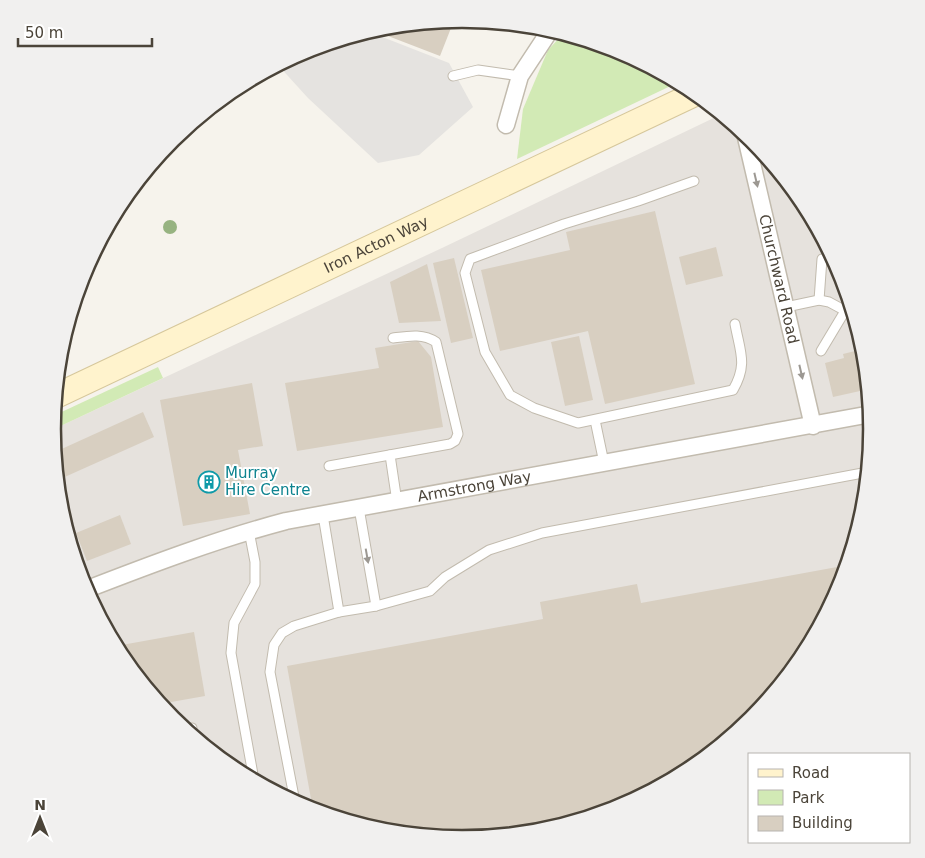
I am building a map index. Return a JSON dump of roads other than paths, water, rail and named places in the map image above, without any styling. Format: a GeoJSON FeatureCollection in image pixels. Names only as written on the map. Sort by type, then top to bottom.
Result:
{"type":"FeatureCollection","features":[{"type":"Feature","properties":{"kind":"main road","name":"Iron Acton Way"},"geometry":{"type":"LineString","coordinates":[[63,393],[689,97]]}},
{"type":"Feature","properties":{"kind":"street"},"geometry":{"type":"LineString","coordinates":[[506,125],[520,76],[546,36]]}},
{"type":"Feature","properties":{"kind":"street","name":"Churchward Road"},"geometry":{"type":"LineString","coordinates":[[749,148],[813,426]]}},
{"type":"Feature","properties":{"kind":"street","name":"Armstrong Way"},"geometry":{"type":"LineString","coordinates":[[94,587],[168,558],[249,531],[286,521],[863,416]]}},
{"type":"Feature","properties":{"kind":"lane"},"geometry":{"type":"LineString","coordinates":[[453,76],[478,70],[520,76]]}},
{"type":"Feature","properties":{"kind":"lane"},"geometry":{"type":"LineString","coordinates":[[694,181],[564,224],[470,260],[465,273],[485,352],[510,395],[534,408],[578,423],[734,390],[743,366],[735,324]]}},
{"type":"Feature","properties":{"kind":"lane"},"geometry":{"type":"LineString","coordinates":[[819,300],[822,260]]}},
{"type":"Feature","properties":{"kind":"lane"},"geometry":{"type":"LineString","coordinates":[[786,307],[819,300],[829,302],[845,311],[821,351]]}},
{"type":"Feature","properties":{"kind":"lane"},"geometry":{"type":"LineString","coordinates":[[329,466],[450,444],[455,441],[458,434],[436,342],[429,337],[412,335],[392,338]]}},
{"type":"Feature","properties":{"kind":"lane"},"geometry":{"type":"LineString","coordinates":[[595,420],[604,463]]}},
{"type":"Feature","properties":{"kind":"lane"},"geometry":{"type":"LineString","coordinates":[[390,455],[397,502]]}},
{"type":"Feature","properties":{"kind":"lane"},"geometry":{"type":"LineString","coordinates":[[293,793],[270,672],[274,645],[282,633],[294,626],[339,612],[376,606],[430,591],[445,577],[489,550],[542,533],[862,473]]}},
{"type":"Feature","properties":{"kind":"lane"},"geometry":{"type":"LineString","coordinates":[[359,508],[376,606]]}},
{"type":"Feature","properties":{"kind":"lane"},"geometry":{"type":"LineString","coordinates":[[323,515],[339,612]]}},
{"type":"Feature","properties":{"kind":"lane"},"geometry":{"type":"LineString","coordinates":[[249,531],[255,562],[255,584],[234,623],[231,653],[252,771]]}},
{"type":"Feature","properties":{"kind":"place","name":"Murray Hire Centre"},"geometry":{"type":"Point","coordinates":[209,482]}}]}
